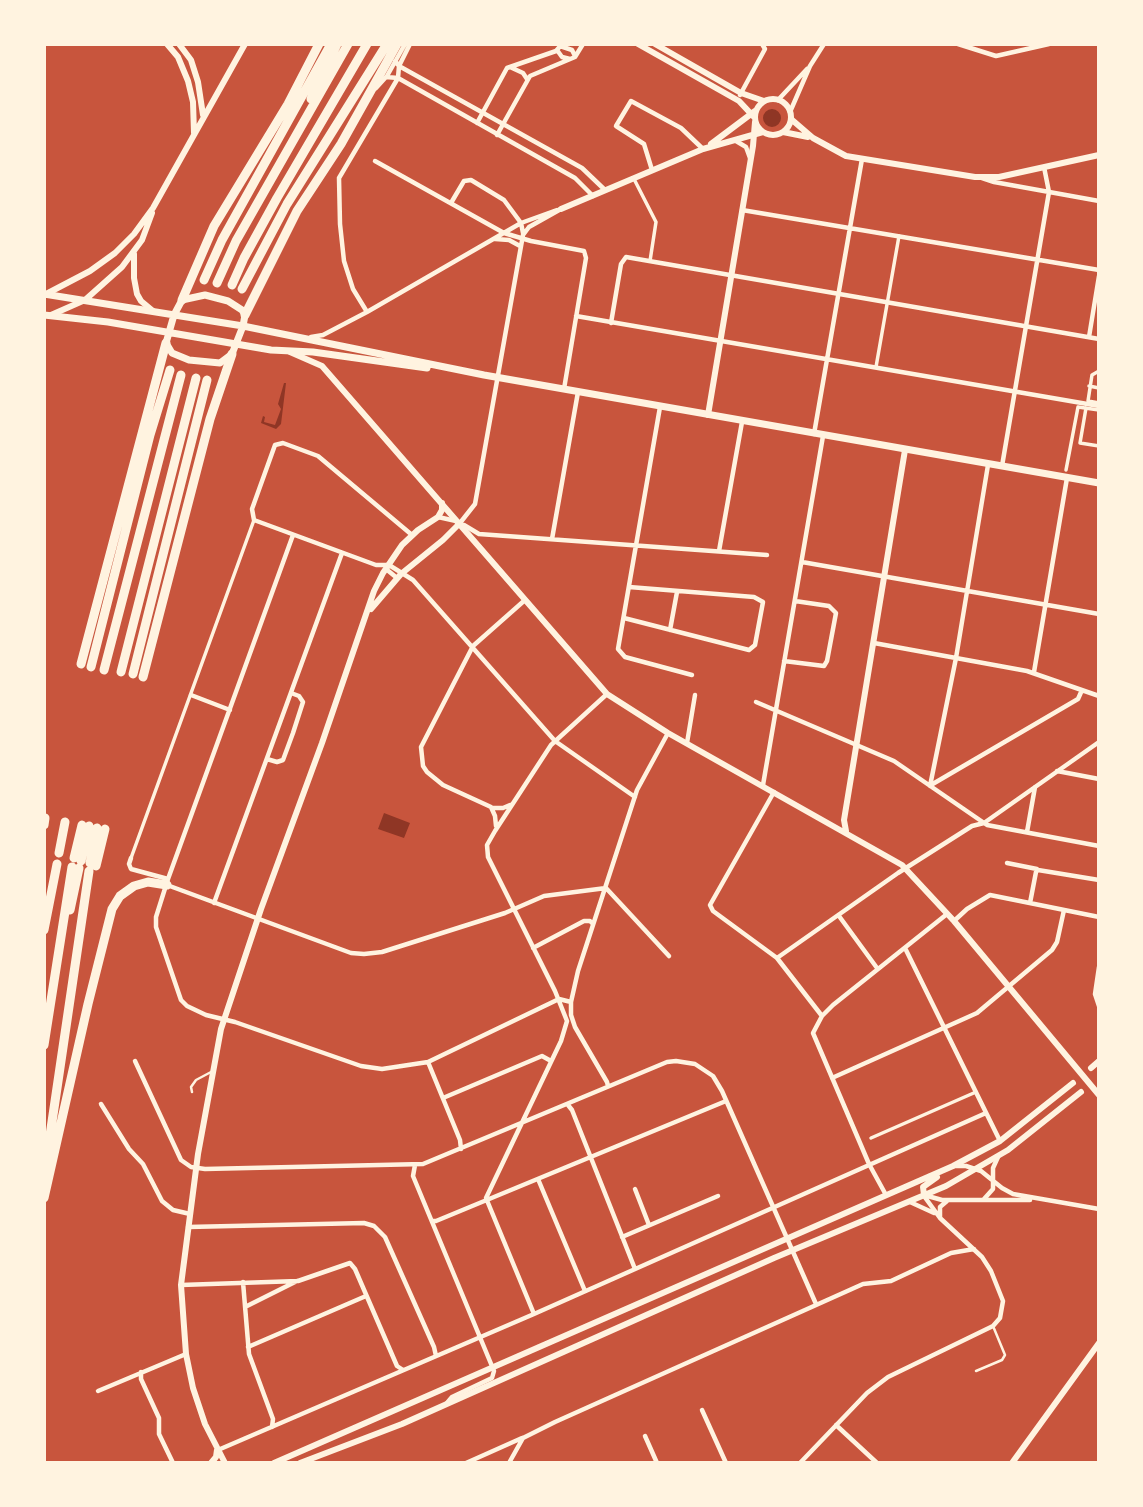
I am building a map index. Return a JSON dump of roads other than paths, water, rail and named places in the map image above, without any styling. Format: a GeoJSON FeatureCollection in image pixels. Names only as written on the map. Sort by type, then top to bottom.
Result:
{"type":"FeatureCollection","features":[{"type":"Feature","properties":{"kind":"highway"},"geometry":{"type":"LineString","coordinates":[[181,300],[214,226],[288,104],[320,44]]}},
{"type":"Feature","properties":{"kind":"highway"},"geometry":{"type":"LineString","coordinates":[[204,280],[222,240],[331,44]]}},
{"type":"Feature","properties":{"kind":"highway"},"geometry":{"type":"LineString","coordinates":[[286,154],[337,44]]}},
{"type":"Feature","properties":{"kind":"highway"},"geometry":{"type":"LineString","coordinates":[[217,283],[236,241],[348,44]]}},
{"type":"Feature","properties":{"kind":"highway"},"geometry":{"type":"LineString","coordinates":[[232,285],[277,198],[367,44]]}},
{"type":"Feature","properties":{"kind":"highway"},"geometry":{"type":"LineString","coordinates":[[242,289],[287,204],[387,44]]}},
{"type":"Feature","properties":{"kind":"highway"},"geometry":{"type":"LineString","coordinates":[[244,312],[298,211],[397,44]]}},
{"type":"Feature","properties":{"kind":"highway"},"geometry":{"type":"LineString","coordinates":[[93,667],[166,343]]}},
{"type":"Feature","properties":{"kind":"highway"},"geometry":{"type":"LineString","coordinates":[[143,677],[210,419],[232,354]]}},
{"type":"Feature","properties":{"kind":"highway"},"geometry":{"type":"LineString","coordinates":[[93,667],[150,435],[170,370]]}},
{"type":"Feature","properties":{"kind":"highway"},"geometry":{"type":"LineString","coordinates":[[93,667],[119,609],[181,375]]}},
{"type":"Feature","properties":{"kind":"highway"},"geometry":{"type":"LineString","coordinates":[[121,672],[196,378]]}},
{"type":"Feature","properties":{"kind":"highway"},"geometry":{"type":"LineString","coordinates":[[133,674],[207,380]]}},
{"type":"Feature","properties":{"kind":"highway"},"geometry":{"type":"LineString","coordinates":[[59,853],[65,822]]}},
{"type":"Feature","properties":{"kind":"highway"},"geometry":{"type":"LineString","coordinates":[[44,1045],[59,949],[85,866],[93,827],[85,866],[85,906],[44,1181]]}},
{"type":"Feature","properties":{"kind":"highway"},"geometry":{"type":"LineString","coordinates":[[44,930],[57,864]]}},
{"type":"Feature","properties":{"kind":"highway"},"geometry":{"type":"LineString","coordinates":[[44,1198],[112,909],[120,897],[134,886],[148,882],[167,882]]}},
{"type":"Feature","properties":{"kind":"main road"},"geometry":{"type":"LineString","coordinates":[[46,294],[241,326],[484,375]]}},
{"type":"Feature","properties":{"kind":"main road"},"geometry":{"type":"LineString","coordinates":[[196,296],[217,297],[228,300],[244,312],[232,354],[220,363],[199,362],[172,353],[166,343],[168,332],[178,315],[181,300],[196,296]]}},
{"type":"Feature","properties":{"kind":"main road"},"geometry":{"type":"LineString","coordinates":[[48,315],[288,352],[313,352],[497,377],[988,465],[1067,474],[1099,483]]}},
{"type":"Feature","properties":{"kind":"street"},"geometry":{"type":"LineString","coordinates":[[167,44],[178,57],[188,81],[193,102],[194,136]]}},
{"type":"Feature","properties":{"kind":"street"},"geometry":{"type":"LineString","coordinates":[[179,44],[191,60],[204,117]]}},
{"type":"Feature","properties":{"kind":"street"},"geometry":{"type":"LineString","coordinates":[[46,294],[90,271],[131,238],[153,208],[245,44]]}},
{"type":"Feature","properties":{"kind":"street"},"geometry":{"type":"LineString","coordinates":[[366,100],[386,77],[407,44]]}},
{"type":"Feature","properties":{"kind":"street"},"geometry":{"type":"LineString","coordinates":[[367,312],[353,289],[344,261],[340,224],[340,178],[398,78],[399,66],[407,44]]}},
{"type":"Feature","properties":{"kind":"street"},"geometry":{"type":"LineString","coordinates":[[497,135],[527,80],[533,74],[573,58],[583,44]]}},
{"type":"Feature","properties":{"kind":"street"},"geometry":{"type":"LineString","coordinates":[[638,44],[739,101],[754,116],[763,133]]}},
{"type":"Feature","properties":{"kind":"street"},"geometry":{"type":"LineString","coordinates":[[655,44],[741,93],[764,101],[778,100],[786,105],[790,116],[813,138],[844,155],[981,177],[999,177],[1099,155]]}},
{"type":"Feature","properties":{"kind":"street"},"geometry":{"type":"LineString","coordinates":[[739,101],[765,49],[762,44]]}},
{"type":"Feature","properties":{"kind":"street"},"geometry":{"type":"LineString","coordinates":[[783,132],[821,44]]}},
{"type":"Feature","properties":{"kind":"street"},"geometry":{"type":"LineString","coordinates":[[958,44],[992,56],[1021,47],[1049,44]]}},
{"type":"Feature","properties":{"kind":"street"},"geometry":{"type":"LineString","coordinates":[[477,124],[510,66],[560,47],[572,50],[573,58]]}},
{"type":"Feature","properties":{"kind":"street"},"geometry":{"type":"LineString","coordinates":[[560,47],[562,57],[573,58]]}},
{"type":"Feature","properties":{"kind":"street"},"geometry":{"type":"LineString","coordinates":[[529,60],[528,67],[533,74]]}},
{"type":"Feature","properties":{"kind":"street"},"geometry":{"type":"LineString","coordinates":[[395,61],[399,66],[582,168],[605,191]]}},
{"type":"Feature","properties":{"kind":"street"},"geometry":{"type":"LineString","coordinates":[[510,66],[523,73],[527,80]]}},
{"type":"Feature","properties":{"kind":"street"},"geometry":{"type":"LineString","coordinates":[[778,100],[810,66]]}},
{"type":"Feature","properties":{"kind":"street"},"geometry":{"type":"LineString","coordinates":[[411,86],[411,80],[418,76]]}},
{"type":"Feature","properties":{"kind":"street"},"geometry":{"type":"LineString","coordinates":[[386,77],[398,78],[575,177],[593,196]]}},
{"type":"Feature","properties":{"kind":"street"},"geometry":{"type":"LineString","coordinates":[[652,171],[644,144],[616,126],[631,101],[681,128],[703,149]]}},
{"type":"Feature","properties":{"kind":"street"},"geometry":{"type":"LineString","coordinates":[[303,338],[323,335],[367,312],[521,223],[593,196],[703,149],[754,116],[764,101]]}},
{"type":"Feature","properties":{"kind":"street"},"geometry":{"type":"LineString","coordinates":[[708,415],[751,160],[754,116]]}},
{"type":"Feature","properties":{"kind":"street"},"geometry":{"type":"LineString","coordinates":[[703,149],[763,133],[775,135],[783,132],[813,138]]}},
{"type":"Feature","properties":{"kind":"street"},"geometry":{"type":"LineString","coordinates":[[753,146],[763,133]]}},
{"type":"Feature","properties":{"kind":"street"},"geometry":{"type":"LineString","coordinates":[[736,141],[746,147],[751,160]]}},
{"type":"Feature","properties":{"kind":"street"},"geometry":{"type":"LineString","coordinates":[[814,434],[862,159]]}},
{"type":"Feature","properties":{"kind":"street"},"geometry":{"type":"LineString","coordinates":[[375,161],[504,233],[584,251],[586,258],[564,390]]}},
{"type":"Feature","properties":{"kind":"street"},"geometry":{"type":"LineString","coordinates":[[1002,467],[1049,192],[1044,167]]}},
{"type":"Feature","properties":{"kind":"street"},"geometry":{"type":"LineString","coordinates":[[981,177],[989,181],[1099,201]]}},
{"type":"Feature","properties":{"kind":"street"},"geometry":{"type":"LineString","coordinates":[[634,179],[656,222],[650,261]]}},
{"type":"Feature","properties":{"kind":"street"},"geometry":{"type":"LineString","coordinates":[[368,613],[399,576],[443,540],[475,505],[522,237],[521,223],[501,197],[471,180],[464,181],[451,203]]}},
{"type":"Feature","properties":{"kind":"street"},"geometry":{"type":"LineString","coordinates":[[48,315],[85,300],[122,267],[135,252],[148,227],[153,208]]}},
{"type":"Feature","properties":{"kind":"street"},"geometry":{"type":"LineString","coordinates":[[522,237],[529,227],[561,209]]}},
{"type":"Feature","properties":{"kind":"street"},"geometry":{"type":"LineString","coordinates":[[742,210],[1099,270]]}},
{"type":"Feature","properties":{"kind":"street"},"geometry":{"type":"LineString","coordinates":[[489,225],[492,240]]}},
{"type":"Feature","properties":{"kind":"street"},"geometry":{"type":"LineString","coordinates":[[876,367],[899,236]]}},
{"type":"Feature","properties":{"kind":"street"},"geometry":{"type":"LineString","coordinates":[[492,240],[509,240],[520,246]]}},
{"type":"Feature","properties":{"kind":"street"},"geometry":{"type":"LineString","coordinates":[[135,252],[134,278],[137,294],[153,311]]}},
{"type":"Feature","properties":{"kind":"street"},"geometry":{"type":"LineString","coordinates":[[611,323],[623,259],[630,257],[1099,339]]}},
{"type":"Feature","properties":{"kind":"street"},"geometry":{"type":"LineString","coordinates":[[1089,337],[1099,276]]}},
{"type":"Feature","properties":{"kind":"street"},"geometry":{"type":"LineString","coordinates":[[576,316],[1099,406]]}},
{"type":"Feature","properties":{"kind":"street"},"geometry":{"type":"LineString","coordinates":[[288,352],[322,366],[607,694],[668,733],[893,858],[954,921],[1099,1095]]}},
{"type":"Feature","properties":{"kind":"street"},"geometry":{"type":"LineString","coordinates":[[1099,371],[1092,375],[1087,401],[1099,406]]}},
{"type":"Feature","properties":{"kind":"street"},"geometry":{"type":"LineString","coordinates":[[1089,386],[1099,388]]}},
{"type":"Feature","properties":{"kind":"street"},"geometry":{"type":"LineString","coordinates":[[552,540],[578,392]]}},
{"type":"Feature","properties":{"kind":"street"},"geometry":{"type":"LineString","coordinates":[[1034,672],[1078,407],[1099,406]]}},
{"type":"Feature","properties":{"kind":"street"},"geometry":{"type":"LineString","coordinates":[[660,407],[618,648],[623,656],[692,675]]}},
{"type":"Feature","properties":{"kind":"street"},"geometry":{"type":"LineString","coordinates":[[1080,443],[1086,408]]}},
{"type":"Feature","properties":{"kind":"street"},"geometry":{"type":"LineString","coordinates":[[719,551],[742,422]]}},
{"type":"Feature","properties":{"kind":"street"},"geometry":{"type":"LineString","coordinates":[[762,785],[823,436]]}},
{"type":"Feature","properties":{"kind":"street"},"geometry":{"type":"LineString","coordinates":[[1072,442],[1099,445]]}},
{"type":"Feature","properties":{"kind":"street"},"geometry":{"type":"LineString","coordinates":[[412,535],[318,456],[277,443],[251,509],[254,520],[131,858],[131,869],[258,920],[351,953],[363,954],[382,951],[557,893],[606,888]]}},
{"type":"Feature","properties":{"kind":"street"},"geometry":{"type":"LineString","coordinates":[[848,834],[843,826],[905,450]]}},
{"type":"Feature","properties":{"kind":"street"},"geometry":{"type":"LineString","coordinates":[[930,786],[956,657],[988,465]]}},
{"type":"Feature","properties":{"kind":"street"},"geometry":{"type":"LineString","coordinates":[[225,1463],[198,1405],[186,1354],[181,1285],[195,1168],[211,1072],[223,1019],[374,592],[387,567],[412,535],[438,517],[442,503]]}},
{"type":"Feature","properties":{"kind":"street"},"geometry":{"type":"LineString","coordinates":[[438,517],[450,518],[479,534],[767,555]]}},
{"type":"Feature","properties":{"kind":"street"},"geometry":{"type":"LineString","coordinates":[[254,520],[387,567],[399,576],[418,584],[555,741],[635,797]]}},
{"type":"Feature","properties":{"kind":"street"},"geometry":{"type":"LineString","coordinates":[[293,535],[167,882],[155,922],[181,1000],[206,1015],[365,1067],[395,1068],[428,1062],[559,999],[571,1002]]}},
{"type":"Feature","properties":{"kind":"street"},"geometry":{"type":"LineString","coordinates":[[214,903],[342,553]]}},
{"type":"Feature","properties":{"kind":"street"},"geometry":{"type":"LineString","coordinates":[[802,562],[1099,614]]}},
{"type":"Feature","properties":{"kind":"street"},"geometry":{"type":"LineString","coordinates":[[624,618],[752,650],[763,602],[629,587]]}},
{"type":"Feature","properties":{"kind":"street"},"geometry":{"type":"LineString","coordinates":[[670,630],[677,592]]}},
{"type":"Feature","properties":{"kind":"street"},"geometry":{"type":"LineString","coordinates":[[513,802],[503,808],[491,807],[435,779],[423,766],[420,753],[425,737],[473,646],[526,600]]}},
{"type":"Feature","properties":{"kind":"street"},"geometry":{"type":"LineString","coordinates":[[784,661],[824,666],[836,613],[829,606],[795,601]]}},
{"type":"Feature","properties":{"kind":"street"},"geometry":{"type":"LineString","coordinates":[[874,643],[1034,672],[1099,696]]}},
{"type":"Feature","properties":{"kind":"street"},"geometry":{"type":"LineString","coordinates":[[930,786],[1078,699],[1082,691]]}},
{"type":"Feature","properties":{"kind":"street"},"geometry":{"type":"LineString","coordinates":[[267,759],[276,762],[283,760],[293,733],[303,702],[299,696],[291,693]]}},
{"type":"Feature","properties":{"kind":"street"},"geometry":{"type":"LineString","coordinates":[[607,694],[555,741],[495,831],[487,845],[487,853],[559,999],[608,1086]]}},
{"type":"Feature","properties":{"kind":"street"},"geometry":{"type":"LineString","coordinates":[[191,695],[230,710]]}},
{"type":"Feature","properties":{"kind":"street"},"geometry":{"type":"LineString","coordinates":[[687,743],[695,695]]}},
{"type":"Feature","properties":{"kind":"street"},"geometry":{"type":"LineString","coordinates":[[756,702],[894,761],[984,823],[1099,846]]}},
{"type":"Feature","properties":{"kind":"street"},"geometry":{"type":"LineString","coordinates":[[534,1314],[486,1200],[563,1038],[594,925],[635,797],[663,737],[668,733]]}},
{"type":"Feature","properties":{"kind":"street"},"geometry":{"type":"LineString","coordinates":[[777,958],[939,846],[972,826],[984,823],[1099,742]]}},
{"type":"Feature","properties":{"kind":"street"},"geometry":{"type":"LineString","coordinates":[[934,763],[939,773],[949,776]]}},
{"type":"Feature","properties":{"kind":"street"},"geometry":{"type":"LineString","coordinates":[[1057,771],[1099,779]]}},
{"type":"Feature","properties":{"kind":"street"},"geometry":{"type":"LineString","coordinates":[[1027,832],[1035,786]]}},
{"type":"Feature","properties":{"kind":"street"},"geometry":{"type":"LineString","coordinates":[[774,792],[710,905],[713,911],[777,958],[822,1016]]}},
{"type":"Feature","properties":{"kind":"street"},"geometry":{"type":"LineString","coordinates":[[491,807],[496,820],[495,831]]}},
{"type":"Feature","properties":{"kind":"street"},"geometry":{"type":"LineString","coordinates":[[831,824],[839,823],[845,816]]}},
{"type":"Feature","properties":{"kind":"street"},"geometry":{"type":"LineString","coordinates":[[1007,863],[1099,880]]}},
{"type":"Feature","properties":{"kind":"street"},"geometry":{"type":"LineString","coordinates":[[1031,903],[1035,872],[1038,870]]}},
{"type":"Feature","properties":{"kind":"street"},"geometry":{"type":"LineString","coordinates":[[606,888],[669,956]]}},
{"type":"Feature","properties":{"kind":"street"},"geometry":{"type":"LineString","coordinates":[[954,921],[967,909],[990,895],[1099,917]]}},
{"type":"Feature","properties":{"kind":"street"},"geometry":{"type":"LineString","coordinates":[[832,1078],[977,1013],[1054,948],[1064,910]]}},
{"type":"Feature","properties":{"kind":"street"},"geometry":{"type":"LineString","coordinates":[[886,1195],[869,1164],[814,1037],[814,1029],[822,1016],[877,968],[947,914]]}},
{"type":"Feature","properties":{"kind":"street"},"geometry":{"type":"LineString","coordinates":[[839,916],[877,968]]}},
{"type":"Feature","properties":{"kind":"street"},"geometry":{"type":"LineString","coordinates":[[533,948],[584,921],[590,921],[594,925]]}},
{"type":"Feature","properties":{"kind":"street"},"geometry":{"type":"LineString","coordinates":[[905,948],[1000,1141]]}},
{"type":"Feature","properties":{"kind":"street"},"geometry":{"type":"LineString","coordinates":[[1099,967],[1096,999],[1099,1006]]}},
{"type":"Feature","properties":{"kind":"street"},"geometry":{"type":"LineString","coordinates":[[563,1038],[571,1033],[579,1034]]}},
{"type":"Feature","properties":{"kind":"street"},"geometry":{"type":"LineString","coordinates":[[443,1098],[542,1056],[551,1062]]}},
{"type":"Feature","properties":{"kind":"street"},"geometry":{"type":"LineString","coordinates":[[1091,1068],[1099,1061]]}},
{"type":"Feature","properties":{"kind":"street"},"geometry":{"type":"LineString","coordinates":[[135,1062],[181,1160],[195,1168],[427,1163],[667,1062],[688,1062],[702,1067],[713,1076],[816,1304]]}},
{"type":"Feature","properties":{"kind":"street"},"geometry":{"type":"LineString","coordinates":[[428,1062],[460,1140],[461,1149]]}},
{"type":"Feature","properties":{"kind":"street"},"geometry":{"type":"LineString","coordinates":[[274,1463],[951,1167],[1000,1141],[1073,1083]]}},
{"type":"Feature","properties":{"kind":"street"},"geometry":{"type":"LineString","coordinates":[[871,1139],[976,1092]]}},
{"type":"Feature","properties":{"kind":"street"},"geometry":{"type":"LineString","coordinates":[[300,1463],[447,1404],[924,1195],[999,1156],[1081,1092]]}},
{"type":"Feature","properties":{"kind":"street"},"geometry":{"type":"LineString","coordinates":[[432,1221],[726,1101]]}},
{"type":"Feature","properties":{"kind":"street"},"geometry":{"type":"LineString","coordinates":[[101,1104],[128,1149],[143,1164],[162,1201],[173,1210],[190,1214]]}},
{"type":"Feature","properties":{"kind":"street"},"geometry":{"type":"LineString","coordinates":[[567,1105],[572,1110],[635,1269]]}},
{"type":"Feature","properties":{"kind":"street"},"geometry":{"type":"LineString","coordinates":[[217,1450],[436,1357],[986,1113]]}},
{"type":"Feature","properties":{"kind":"street"},"geometry":{"type":"LineString","coordinates":[[983,1199],[993,1189],[994,1164],[999,1156]]}},
{"type":"Feature","properties":{"kind":"street"},"geometry":{"type":"LineString","coordinates":[[415,1165],[413,1175],[494,1374],[492,1378],[452,1397],[447,1404]]}},
{"type":"Feature","properties":{"kind":"street"},"geometry":{"type":"LineString","coordinates":[[940,1218],[924,1195],[923,1186],[951,1167],[966,1166],[992,1178],[1008,1192],[1099,1209]]}},
{"type":"Feature","properties":{"kind":"street"},"geometry":{"type":"LineString","coordinates":[[538,1179],[585,1291]]}},
{"type":"Feature","properties":{"kind":"street"},"geometry":{"type":"LineString","coordinates":[[635,1189],[649,1225]]}},
{"type":"Feature","properties":{"kind":"street"},"geometry":{"type":"LineString","coordinates":[[924,1195],[936,1200],[1041,1200]]}},
{"type":"Feature","properties":{"kind":"street"},"geometry":{"type":"LineString","coordinates":[[622,1237],[718,1196]]}},
{"type":"Feature","properties":{"kind":"street"},"geometry":{"type":"LineString","coordinates":[[940,1218],[940,1207],[951,1200]]}},
{"type":"Feature","properties":{"kind":"street"},"geometry":{"type":"LineString","coordinates":[[800,1463],[875,1386],[888,1377],[993,1326],[1000,1318],[1003,1300],[991,1271],[974,1249],[940,1218],[924,1207],[908,1201]]}},
{"type":"Feature","properties":{"kind":"street"},"geometry":{"type":"LineString","coordinates":[[188,1227],[364,1223],[374,1226],[387,1242],[436,1357]]}},
{"type":"Feature","properties":{"kind":"street"},"geometry":{"type":"LineString","coordinates":[[466,1463],[816,1304],[869,1282],[891,1281],[951,1253],[974,1249]]}},
{"type":"Feature","properties":{"kind":"street"},"geometry":{"type":"LineString","coordinates":[[245,1307],[298,1281],[350,1263],[397,1366],[403,1370]]}},
{"type":"Feature","properties":{"kind":"street"},"geometry":{"type":"LineString","coordinates":[[181,1285],[298,1281]]}},
{"type":"Feature","properties":{"kind":"street"},"geometry":{"type":"LineString","coordinates":[[243,1282],[248,1347],[273,1419],[271,1428]]}},
{"type":"Feature","properties":{"kind":"street"},"geometry":{"type":"LineString","coordinates":[[248,1347],[366,1296]]}},
{"type":"Feature","properties":{"kind":"street"},"geometry":{"type":"LineString","coordinates":[[1012,1463],[1099,1343]]}},
{"type":"Feature","properties":{"kind":"street"},"geometry":{"type":"LineString","coordinates":[[1085,1363],[1099,1351]]}},
{"type":"Feature","properties":{"kind":"street"},"geometry":{"type":"LineString","coordinates":[[98,1391],[186,1354]]}},
{"type":"Feature","properties":{"kind":"street"},"geometry":{"type":"LineString","coordinates":[[141,1372],[141,1378],[159,1418],[159,1434],[173,1463]]}},
{"type":"Feature","properties":{"kind":"street"},"geometry":{"type":"LineString","coordinates":[[702,1409],[726,1463]]}},
{"type":"Feature","properties":{"kind":"street"},"geometry":{"type":"LineString","coordinates":[[836,1425],[877,1463]]}},
{"type":"Feature","properties":{"kind":"street"},"geometry":{"type":"LineString","coordinates":[[645,1436],[657,1463]]}},
{"type":"Feature","properties":{"kind":"street"},"geometry":{"type":"LineString","coordinates":[[509,1463],[523,1438]]}},
{"type":"Feature","properties":{"kind":"street"},"geometry":{"type":"LineString","coordinates":[[211,1463],[216,1458],[217,1450]]}},
{"type":"Feature","properties":{"kind":"lane"},"geometry":{"type":"LineString","coordinates":[[192,1092],[191,1087],[196,1080],[211,1072]]}},
{"type":"Feature","properties":{"kind":"lane"},"geometry":{"type":"LineString","coordinates":[[976,1371],[1002,1360],[1005,1355],[993,1326]]}}]}
